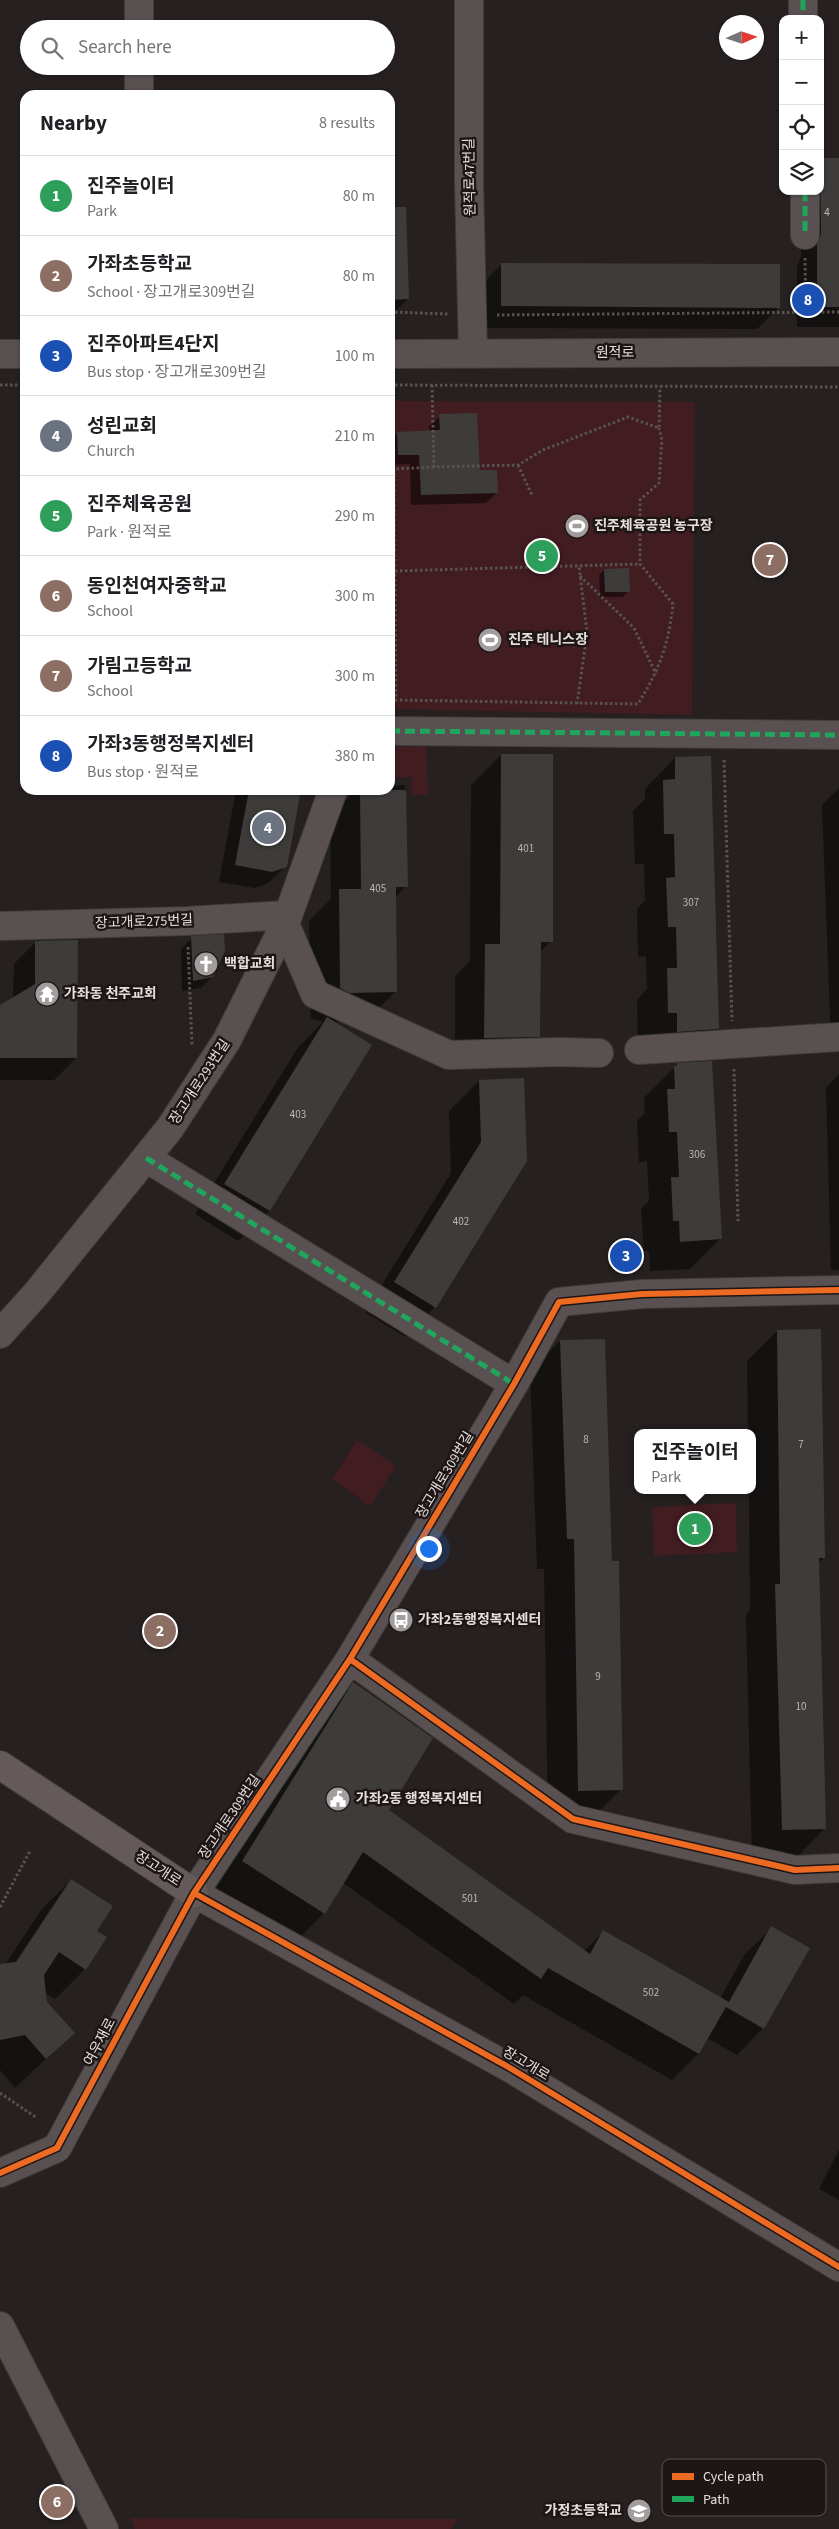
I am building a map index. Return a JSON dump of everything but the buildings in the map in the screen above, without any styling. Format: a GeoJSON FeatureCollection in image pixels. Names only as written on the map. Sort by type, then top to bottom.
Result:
{"type":"FeatureCollection","features":[{"type":"Feature","properties":{"kind":"main road","name":"장고개로"},"geometry":{"type":"LineString","coordinates":[[0,1765],[194,1893]]}},
{"type":"Feature","properties":{"kind":"street"},"geometry":{"type":"LineString","coordinates":[[139,0],[139,20]]}},
{"type":"Feature","properties":{"kind":"street","name":"원적로47번길"},"geometry":{"type":"LineString","coordinates":[[469,0],[469,183],[474,354]]}},
{"type":"Feature","properties":{"kind":"street"},"geometry":{"type":"LineString","coordinates":[[803,0],[803,15]]}},
{"type":"Feature","properties":{"kind":"street"},"geometry":{"type":"LineString","coordinates":[[139,75],[139,90]]}},
{"type":"Feature","properties":{"kind":"street"},"geometry":{"type":"LineString","coordinates":[[804,195],[805,235]]}},
{"type":"Feature","properties":{"kind":"street","name":"원적로"},"geometry":{"type":"LineString","coordinates":[[395,354],[839,352]]}},
{"type":"Feature","properties":{"kind":"street"},"geometry":{"type":"LineString","coordinates":[[0,354],[20,354]]}},
{"type":"Feature","properties":{"kind":"street"},"geometry":{"type":"LineString","coordinates":[[395,731],[839,736]]}},
{"type":"Feature","properties":{"kind":"street","name":"장고개로293번길"},"geometry":{"type":"LineString","coordinates":[[0,1334],[36,1294],[170,1128],[227,1040],[286,920],[331,795]]}},
{"type":"Feature","properties":{"kind":"street"},"geometry":{"type":"LineString","coordinates":[[286,920],[315,994],[449,1055],[558,1052],[599,1054]]}},
{"type":"Feature","properties":{"kind":"street","name":"장고개로275번길"},"geometry":{"type":"LineString","coordinates":[[0,926],[286,920]]}},
{"type":"Feature","properties":{"kind":"street"},"geometry":{"type":"LineString","coordinates":[[639,1050],[839,1038]]}},
{"type":"Feature","properties":{"kind":"street"},"geometry":{"type":"LineString","coordinates":[[146,1158],[514,1384]]}},
{"type":"Feature","properties":{"kind":"street","name":"장고개로309번길"},"geometry":{"type":"LineString","coordinates":[[194,1893],[350,1660],[514,1384],[559,1302],[642,1294],[839,1290]]}},
{"type":"Feature","properties":{"kind":"street"},"geometry":{"type":"LineString","coordinates":[[350,1660],[573,1819],[795,1870],[839,1868]]}},
{"type":"Feature","properties":{"kind":"street","name":"여우재로"},"geometry":{"type":"LineString","coordinates":[[0,2173],[58,2148],[194,1893]]}},
{"type":"Feature","properties":{"kind":"street","name":"장고개로"},"geometry":{"type":"LineString","coordinates":[[194,1893],[510,2068],[839,2268]]}},
{"type":"Feature","properties":{"kind":"street"},"geometry":{"type":"LineString","coordinates":[[0,2326],[104,2529]]}},
{"type":"Feature","properties":{"kind":"path"},"geometry":{"type":"LineString","coordinates":[[805,235],[806,313]]}},
{"type":"Feature","properties":{"kind":"path"},"geometry":{"type":"LineString","coordinates":[[395,312],[473,315],[839,312]]}},
{"type":"Feature","properties":{"kind":"path"},"geometry":{"type":"LineString","coordinates":[[0,385],[20,385]]}},
{"type":"Feature","properties":{"kind":"path"},"geometry":{"type":"LineString","coordinates":[[395,385],[839,387]]}},
{"type":"Feature","properties":{"kind":"path"},"geometry":{"type":"LineString","coordinates":[[432,386],[434,468]]}},
{"type":"Feature","properties":{"kind":"path"},"geometry":{"type":"LineString","coordinates":[[640,564],[395,571],[396,700],[638,704],[656,674],[670,635],[673,604],[640,564],[640,500],[660,483],[662,440],[659,428],[660,387]]}},
{"type":"Feature","properties":{"kind":"path"},"geometry":{"type":"LineString","coordinates":[[395,469],[518,465],[543,450],[628,417],[659,428]]}},
{"type":"Feature","properties":{"kind":"path"},"geometry":{"type":"LineString","coordinates":[[518,465],[532,495]]}},
{"type":"Feature","properties":{"kind":"path"},"geometry":{"type":"LineString","coordinates":[[577,703],[586,633],[579,566]]}},
{"type":"Feature","properties":{"kind":"path"},"geometry":{"type":"LineString","coordinates":[[580,575],[634,628],[656,674]]}},
{"type":"Feature","properties":{"kind":"path"},"geometry":{"type":"LineString","coordinates":[[724,734],[738,1221]]}},
{"type":"Feature","properties":{"kind":"path"},"geometry":{"type":"LineString","coordinates":[[186,921],[193,1051]]}},
{"type":"Feature","properties":{"kind":"path"},"geometry":{"type":"LineString","coordinates":[[0,1907],[30,1851]]}},
{"type":"Feature","properties":{"kind":"path"},"geometry":{"type":"LineString","coordinates":[[0,2093],[37,2118]]}},
{"type":"Feature","properties":{"kind":"shaded area"},"geometry":{"type":"Polygon","coordinates":[[[395,401],[695,402],[692,715],[395,709],[395,401]]]}},
{"type":"Feature","properties":{"kind":"shaded area"},"geometry":{"type":"Polygon","coordinates":[[[395,747],[427,747],[428,795],[412,795],[411,777],[395,778],[395,747]]]}},
{"type":"Feature","properties":{"kind":"shaded area"},"geometry":{"type":"Polygon","coordinates":[[[357,1440],[396,1466],[370,1506],[332,1479],[357,1440]]]}},
{"type":"Feature","properties":{"kind":"shaded area"},"geometry":{"type":"Polygon","coordinates":[[[736,1503],[737,1552],[654,1556],[652,1507],[736,1503]]]}},
{"type":"Feature","properties":{"kind":"shaded area"},"geometry":{"type":"Polygon","coordinates":[[[130,2518],[458,2519],[451,2529],[135,2529],[130,2518]]]}},
{"type":"Feature","properties":{"kind":"marked path"},"geometry":{"type":"LineString","coordinates":[[803,0],[803,15]]}},
{"type":"Feature","properties":{"kind":"marked path"},"geometry":{"type":"LineString","coordinates":[[805,195],[805,235]]}},
{"type":"Feature","properties":{"kind":"marked path"},"geometry":{"type":"LineString","coordinates":[[395,731],[839,735]]}},
{"type":"Feature","properties":{"kind":"marked path"},"geometry":{"type":"LineString","coordinates":[[146,1158],[514,1384]]}},
{"type":"Feature","properties":{"kind":"cycle path"},"geometry":{"type":"LineString","coordinates":[[0,2173],[57,2148],[194,1893],[350,1659],[514,1384],[559,1302],[642,1294],[839,1290]]}},
{"type":"Feature","properties":{"kind":"cycle path"},"geometry":{"type":"LineString","coordinates":[[350,1659],[573,1819],[795,1870],[839,1868]]}},
{"type":"Feature","properties":{"kind":"cycle path"},"geometry":{"type":"LineString","coordinates":[[194,1893],[510,2068],[839,2267]]}},
{"type":"Feature","properties":{"kind":"place","name":"가좌3동행정복지센터"},"geometry":{"type":"Point","coordinates":[808,300]}},
{"type":"Feature","properties":{"kind":"place","name":"진주체육공원 농구장"},"geometry":{"type":"Point","coordinates":[577,526]}},
{"type":"Feature","properties":{"kind":"place","name":"진주체육공원"},"geometry":{"type":"Point","coordinates":[542,556]}},
{"type":"Feature","properties":{"kind":"place","name":"가림고등학교"},"geometry":{"type":"Point","coordinates":[770,560]}},
{"type":"Feature","properties":{"kind":"place","name":"진주 테니스장"},"geometry":{"type":"Point","coordinates":[490,640]}},
{"type":"Feature","properties":{"kind":"place","name":"성린교회"},"geometry":{"type":"Point","coordinates":[268,828]}},
{"type":"Feature","properties":{"kind":"place","name":"백합교회"},"geometry":{"type":"Point","coordinates":[206,964]}},
{"type":"Feature","properties":{"kind":"place","name":"가좌동 천주교회"},"geometry":{"type":"Point","coordinates":[47,994]}},
{"type":"Feature","properties":{"kind":"place","name":"진주아파트4단지"},"geometry":{"type":"Point","coordinates":[626,1256]}},
{"type":"Feature","properties":{"kind":"place","name":"진주놀이터"},"geometry":{"type":"Point","coordinates":[695,1529]}},
{"type":"Feature","properties":{"kind":"place","name":"가좌2동행정복지센터"},"geometry":{"type":"Point","coordinates":[401,1620]}},
{"type":"Feature","properties":{"kind":"place","name":"가좌초등학교"},"geometry":{"type":"Point","coordinates":[160,1631]}},
{"type":"Feature","properties":{"kind":"place","name":"가좌2동 행정복지센터"},"geometry":{"type":"Point","coordinates":[338,1799]}},
{"type":"Feature","properties":{"kind":"place","name":"동인천여자중학교"},"geometry":{"type":"Point","coordinates":[57,2502]}},
{"type":"Feature","properties":{"kind":"place","name":"가정초등학교"},"geometry":{"type":"Point","coordinates":[639,2511]}}]}
